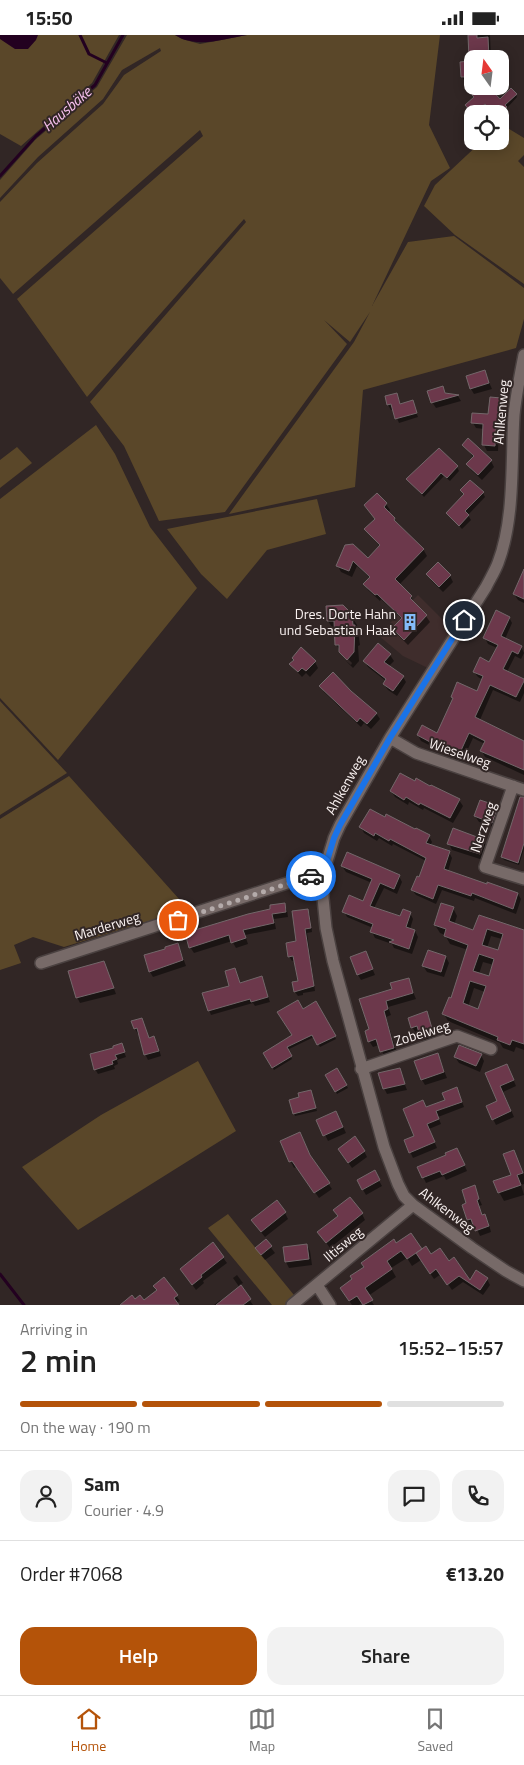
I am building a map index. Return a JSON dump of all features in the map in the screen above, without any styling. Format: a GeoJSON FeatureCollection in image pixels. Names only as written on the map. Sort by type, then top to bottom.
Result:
{"type":"FeatureCollection","features":[{"type":"Feature","properties":{"kind":"street","name":"Ahlkenweg"},"geometry":{"type":"LineString","coordinates":[[524,355],[517,387],[514,415],[509,511],[498,563],[486,587],[390,738],[340,825],[324,871],[326,928],[333,961],[361,1069],[384,1147],[404,1196],[412,1205],[479,1253],[524,1281]]}},
{"type":"Feature","properties":{"kind":"street","name":"Wieselweg"},"geometry":{"type":"LineString","coordinates":[[390,738],[416,753],[518,788]]}},
{"type":"Feature","properties":{"kind":"street","name":"Nerzweg"},"geometry":{"type":"LineString","coordinates":[[518,788],[485,867],[524,878]]}},
{"type":"Feature","properties":{"kind":"street","name":"Marderweg"},"geometry":{"type":"LineString","coordinates":[[40,963],[324,871]]}},
{"type":"Feature","properties":{"kind":"street","name":"Zobelweg"},"geometry":{"type":"LineString","coordinates":[[361,1069],[457,1036],[492,1049]]}},
{"type":"Feature","properties":{"kind":"street","name":"Iltisweg"},"geometry":{"type":"LineString","coordinates":[[292,1305],[412,1205]]}},
{"type":"Feature","properties":{"kind":"street"},"geometry":{"type":"LineString","coordinates":[[317,1285],[330,1305]]}},
{"type":"Feature","properties":{"kind":"shaded area"},"geometry":{"type":"Polygon","coordinates":[[[0,35],[119,35],[92,83],[21,146],[0,134],[0,35]]]}},
{"type":"Feature","properties":{"kind":"shaded area"},"geometry":{"type":"Polygon","coordinates":[[[0,35],[38,35],[28,49],[15,49],[0,39],[0,35]]]}},
{"type":"Feature","properties":{"kind":"shaded area"},"geometry":{"type":"Polygon","coordinates":[[[127,35],[175,35],[200,44],[247,35],[440,35],[429,125],[450,168],[431,181],[372,306],[408,242],[454,236],[524,288],[524,319],[516,348],[363,390],[355,487],[229,514],[354,342],[370,312],[350,342],[324,320],[347,344],[225,512],[159,521],[124,446],[90,402],[246,222],[244,219],[87,397],[17,299],[203,136],[200,130],[13,294],[0,278],[0,202],[37,163],[103,104],[124,75],[161,51],[160,48],[122,70],[103,99],[38,157],[0,198],[0,180],[35,140],[97,87],[127,35]]]}},
{"type":"Feature","properties":{"kind":"shaded area"},"geometry":{"type":"Polygon","coordinates":[[[175,35],[247,35],[201,42],[183,39],[175,35]]]}},
{"type":"Feature","properties":{"kind":"shaded area"},"geometry":{"type":"Polygon","coordinates":[[[509,129],[524,138],[524,155],[518,161],[524,167],[524,284],[455,235],[424,206],[435,185],[472,150],[509,150],[509,129]]]}},
{"type":"Feature","properties":{"kind":"shaded area"},"geometry":{"type":"Polygon","coordinates":[[[96,425],[115,454],[150,527],[197,588],[58,760],[0,698],[0,499],[96,425]]]}},
{"type":"Feature","properties":{"kind":"shaded area"},"geometry":{"type":"Polygon","coordinates":[[[17,447],[32,463],[0,488],[0,460],[17,447]]]}},
{"type":"Feature","properties":{"kind":"shaded area"},"geometry":{"type":"Polygon","coordinates":[[[317,499],[326,534],[267,550],[227,599],[201,574],[167,529],[317,499]]]}},
{"type":"Feature","properties":{"kind":"shaded area"},"geometry":{"type":"Polygon","coordinates":[[[418,595],[456,633],[432,670],[403,656],[378,635],[418,595]]]}},
{"type":"Feature","properties":{"kind":"shaded area"},"geometry":{"type":"Polygon","coordinates":[[[0,701],[67,773],[0,815],[0,701]]]}},
{"type":"Feature","properties":{"kind":"shaded area"},"geometry":{"type":"Polygon","coordinates":[[[69,776],[188,909],[64,947],[33,937],[14,945],[21,963],[0,970],[0,819],[69,776]]]}},
{"type":"Feature","properties":{"kind":"shaded area"},"geometry":{"type":"Polygon","coordinates":[[[198,1061],[236,1131],[78,1230],[22,1167],[101,1115],[198,1061]]]}},
{"type":"Feature","properties":{"kind":"shaded area"},"geometry":{"type":"Polygon","coordinates":[[[228,1214],[298,1300],[292,1305],[272,1305],[208,1228],[228,1214]]]}},
{"type":"Feature","properties":{"kind":"building"},"geometry":{"type":"Polygon","coordinates":[[[468,35],[477,35],[477,38],[488,37],[489,50],[469,50],[468,35]]]}},
{"type":"Feature","properties":{"kind":"building"},"geometry":{"type":"Polygon","coordinates":[[[460,62],[464,62],[464,77],[461,77],[460,62]]]}},
{"type":"Feature","properties":{"kind":"building"},"geometry":{"type":"Polygon","coordinates":[[[511,88],[517,94],[505,105],[465,105],[474,97],[472,95],[496,95],[500,99],[504,95],[509,95],[511,88]]]}},
{"type":"Feature","properties":{"kind":"building"},"geometry":{"type":"Polygon","coordinates":[[[485,370],[489,383],[470,389],[466,376],[485,370]]]}},
{"type":"Feature","properties":{"kind":"building"},"geometry":{"type":"Polygon","coordinates":[[[443,386],[445,393],[459,395],[431,403],[427,391],[443,386]]]}},
{"type":"Feature","properties":{"kind":"building"},"geometry":{"type":"Polygon","coordinates":[[[397,393],[400,404],[413,400],[417,413],[395,419],[391,404],[387,405],[385,396],[397,393]]]}},
{"type":"Feature","properties":{"kind":"building"},"geometry":{"type":"Polygon","coordinates":[[[490,397],[501,398],[498,425],[496,425],[495,446],[482,445],[483,424],[471,423],[472,413],[488,414],[490,397]]]}},
{"type":"Feature","properties":{"kind":"building"},"geometry":{"type":"Polygon","coordinates":[[[468,438],[492,460],[478,475],[466,464],[474,456],[462,445],[468,438]]]}},
{"type":"Feature","properties":{"kind":"building"},"geometry":{"type":"Polygon","coordinates":[[[439,448],[458,466],[447,478],[441,473],[422,494],[406,479],[439,448]]]}},
{"type":"Feature","properties":{"kind":"building"},"geometry":{"type":"Polygon","coordinates":[[[470,480],[484,492],[465,511],[469,515],[459,526],[446,513],[464,494],[460,490],[470,480]]]}},
{"type":"Feature","properties":{"kind":"building"},"geometry":{"type":"Polygon","coordinates":[[[377,493],[387,503],[384,507],[395,518],[394,520],[424,549],[395,579],[427,615],[404,640],[392,628],[402,618],[377,594],[375,595],[363,584],[370,577],[353,561],[349,571],[336,566],[345,545],[353,544],[368,558],[380,545],[364,529],[375,519],[364,505],[377,493]]]}},
{"type":"Feature","properties":{"kind":"building"},"geometry":{"type":"Polygon","coordinates":[[[438,562],[451,575],[439,587],[426,574],[438,562]]]}},
{"type":"Feature","properties":{"kind":"building"},"geometry":{"type":"Polygon","coordinates":[[[524,569],[524,599],[513,594],[524,569]]]}},
{"type":"Feature","properties":{"kind":"building"},"geometry":{"type":"Polygon","coordinates":[[[343,605],[352,614],[353,625],[355,625],[354,652],[347,660],[339,652],[339,645],[335,645],[334,621],[327,621],[326,606],[343,605]]]}},
{"type":"Feature","properties":{"kind":"building"},"geometry":{"type":"Polygon","coordinates":[[[496,610],[510,617],[501,636],[522,646],[518,654],[512,651],[503,669],[524,679],[524,681],[516,697],[490,685],[475,717],[524,741],[524,770],[480,751],[485,741],[469,733],[458,757],[417,735],[422,725],[437,733],[453,698],[451,697],[457,682],[477,691],[483,676],[473,672],[480,657],[489,662],[498,645],[483,638],[496,610]]]}},
{"type":"Feature","properties":{"kind":"building"},"geometry":{"type":"Polygon","coordinates":[[[378,643],[391,654],[384,662],[404,676],[393,691],[383,684],[386,679],[363,661],[378,643]]]}},
{"type":"Feature","properties":{"kind":"building"},"geometry":{"type":"Polygon","coordinates":[[[301,647],[316,661],[306,671],[302,668],[298,672],[289,664],[294,660],[292,658],[301,647]]]}},
{"type":"Feature","properties":{"kind":"building"},"geometry":{"type":"Polygon","coordinates":[[[333,672],[351,691],[377,713],[367,724],[360,718],[357,722],[319,686],[333,672]]]}},
{"type":"Feature","properties":{"kind":"building"},"geometry":{"type":"Polygon","coordinates":[[[400,773],[415,781],[416,778],[460,799],[450,818],[420,803],[419,805],[406,797],[404,800],[390,791],[400,773]]]}},
{"type":"Feature","properties":{"kind":"building"},"geometry":{"type":"Polygon","coordinates":[[[520,797],[524,797],[524,843],[518,863],[501,857],[520,797]]]}},
{"type":"Feature","properties":{"kind":"building"},"geometry":{"type":"Polygon","coordinates":[[[480,800],[498,806],[492,823],[474,816],[480,800]]]}},
{"type":"Feature","properties":{"kind":"building"},"geometry":{"type":"Polygon","coordinates":[[[370,809],[385,817],[386,814],[430,835],[426,843],[450,851],[444,869],[518,893],[513,909],[472,893],[471,896],[438,885],[433,899],[411,890],[417,876],[419,877],[426,858],[390,839],[389,841],[375,833],[374,836],[359,827],[370,809]]]}},
{"type":"Feature","properties":{"kind":"building"},"geometry":{"type":"Polygon","coordinates":[[[453,828],[485,840],[480,854],[447,844],[453,828]]]}},
{"type":"Feature","properties":{"kind":"building"},"geometry":{"type":"Polygon","coordinates":[[[347,852],[400,875],[394,889],[380,883],[370,906],[400,916],[403,909],[411,912],[406,927],[415,930],[409,949],[389,942],[394,940],[370,932],[373,924],[342,912],[349,895],[363,901],[372,879],[341,866],[347,852]]]}},
{"type":"Feature","properties":{"kind":"building"},"geometry":{"type":"Polygon","coordinates":[[[285,903],[286,912],[272,914],[274,923],[243,930],[246,938],[231,943],[229,935],[189,948],[185,933],[270,909],[270,905],[285,903]]]}},
{"type":"Feature","properties":{"kind":"building"},"geometry":{"type":"Polygon","coordinates":[[[441,903],[454,907],[449,921],[473,930],[479,915],[524,930],[524,1044],[512,1040],[510,1045],[497,1040],[498,1037],[442,1014],[449,997],[451,998],[468,945],[444,936],[446,929],[434,925],[441,903]],[[487,929],[482,945],[498,950],[503,934],[487,929]],[[479,954],[473,971],[489,976],[494,959],[479,954]],[[470,981],[463,1003],[478,1009],[486,986],[470,981]]]}},
{"type":"Feature","properties":{"kind":"building"},"geometry":{"type":"Polygon","coordinates":[[[308,909],[311,928],[305,929],[314,986],[294,992],[292,982],[298,981],[293,956],[288,957],[286,943],[296,941],[292,911],[308,909]]]}},
{"type":"Feature","properties":{"kind":"building"},"geometry":{"type":"Polygon","coordinates":[[[178,943],[183,960],[149,972],[144,955],[178,943]]]}},
{"type":"Feature","properties":{"kind":"building"},"geometry":{"type":"Polygon","coordinates":[[[428,950],[446,956],[441,972],[422,966],[428,950]]]}},
{"type":"Feature","properties":{"kind":"building"},"geometry":{"type":"Polygon","coordinates":[[[366,951],[373,969],[357,975],[350,957],[366,951]]]}},
{"type":"Feature","properties":{"kind":"building"},"geometry":{"type":"Polygon","coordinates":[[[104,961],[114,988],[76,998],[68,971],[104,961]]]}},
{"type":"Feature","properties":{"kind":"building"},"geometry":{"type":"Polygon","coordinates":[[[235,968],[240,983],[262,976],[268,997],[251,1002],[250,999],[208,1011],[202,993],[229,986],[225,971],[235,968]]]}},
{"type":"Feature","properties":{"kind":"building"},"geometry":{"type":"Polygon","coordinates":[[[409,978],[413,993],[386,1001],[388,1009],[384,1011],[394,1048],[380,1052],[376,1039],[368,1042],[365,1031],[369,1029],[359,999],[392,989],[390,983],[409,978]]]}},
{"type":"Feature","properties":{"kind":"building"},"geometry":{"type":"Polygon","coordinates":[[[298,1000],[303,1009],[316,1001],[336,1036],[317,1045],[312,1035],[287,1047],[292,1056],[272,1068],[263,1053],[292,1035],[277,1012],[298,1000]]]}},
{"type":"Feature","properties":{"kind":"building"},"geometry":{"type":"Polygon","coordinates":[[[427,1011],[433,1032],[420,1036],[417,1026],[411,1028],[408,1018],[427,1011]]]}},
{"type":"Feature","properties":{"kind":"building"},"geometry":{"type":"Polygon","coordinates":[[[142,1018],[149,1038],[154,1036],[159,1051],[144,1055],[137,1028],[134,1029],[131,1021],[142,1018]]]}},
{"type":"Feature","properties":{"kind":"building"},"geometry":{"type":"Polygon","coordinates":[[[122,1043],[125,1052],[115,1055],[117,1059],[112,1061],[113,1064],[94,1070],[90,1054],[113,1048],[113,1046],[122,1043]]]}},
{"type":"Feature","properties":{"kind":"building"},"geometry":{"type":"Polygon","coordinates":[[[459,1045],[482,1054],[476,1066],[454,1057],[459,1045]]]}},
{"type":"Feature","properties":{"kind":"building"},"geometry":{"type":"Polygon","coordinates":[[[438,1053],[444,1072],[421,1080],[414,1061],[438,1053]]]}},
{"type":"Feature","properties":{"kind":"building"},"geometry":{"type":"Polygon","coordinates":[[[507,1064],[514,1080],[500,1086],[511,1111],[492,1120],[486,1106],[497,1101],[485,1073],[507,1064]]]}},
{"type":"Feature","properties":{"kind":"building"},"geometry":{"type":"Polygon","coordinates":[[[337,1068],[347,1085],[335,1092],[325,1075],[337,1068]]]}},
{"type":"Feature","properties":{"kind":"building"},"geometry":{"type":"Polygon","coordinates":[[[400,1068],[405,1084],[383,1089],[378,1073],[400,1068]]]}},
{"type":"Feature","properties":{"kind":"building"},"geometry":{"type":"Polygon","coordinates":[[[457,1087],[462,1102],[436,1111],[439,1119],[427,1124],[435,1142],[409,1153],[404,1140],[414,1136],[403,1109],[423,1100],[426,1107],[445,1100],[442,1093],[457,1087]]]}},
{"type":"Feature","properties":{"kind":"building"},"geometry":{"type":"Polygon","coordinates":[[[311,1090],[316,1108],[293,1114],[289,1100],[299,1097],[298,1093],[311,1090]]]}},
{"type":"Feature","properties":{"kind":"building"},"geometry":{"type":"Polygon","coordinates":[[[336,1111],[343,1127],[323,1136],[316,1120],[336,1111]]]}},
{"type":"Feature","properties":{"kind":"building"},"geometry":{"type":"Polygon","coordinates":[[[300,1132],[310,1155],[330,1183],[314,1193],[292,1161],[289,1162],[280,1141],[300,1132]]]}},
{"type":"Feature","properties":{"kind":"building"},"geometry":{"type":"Polygon","coordinates":[[[355,1136],[365,1151],[348,1163],[338,1149],[355,1136]]]}},
{"type":"Feature","properties":{"kind":"building"},"geometry":{"type":"Polygon","coordinates":[[[457,1148],[465,1165],[442,1175],[440,1171],[422,1178],[417,1167],[446,1155],[445,1153],[457,1148]]]}},
{"type":"Feature","properties":{"kind":"building"},"geometry":{"type":"Polygon","coordinates":[[[514,1150],[523,1173],[517,1175],[521,1185],[498,1193],[493,1181],[511,1175],[503,1154],[514,1150]]]}},
{"type":"Feature","properties":{"kind":"building"},"geometry":{"type":"Polygon","coordinates":[[[375,1170],[380,1180],[362,1190],[357,1180],[375,1170]]]}},
{"type":"Feature","properties":{"kind":"building"},"geometry":{"type":"Polygon","coordinates":[[[475,1185],[482,1215],[485,1214],[489,1226],[475,1231],[471,1219],[467,1220],[462,1205],[466,1203],[462,1190],[475,1185]]]}},
{"type":"Feature","properties":{"kind":"building"},"geometry":{"type":"Polygon","coordinates":[[[350,1197],[363,1213],[326,1243],[317,1232],[338,1216],[333,1210],[350,1197]]]}},
{"type":"Feature","properties":{"kind":"building"},"geometry":{"type":"Polygon","coordinates":[[[277,1200],[286,1212],[261,1232],[251,1220],[277,1200]]]}},
{"type":"Feature","properties":{"kind":"building"},"geometry":{"type":"Polygon","coordinates":[[[411,1233],[422,1249],[407,1259],[401,1251],[387,1261],[392,1269],[365,1288],[373,1300],[363,1305],[357,1296],[349,1301],[340,1288],[352,1279],[350,1276],[364,1267],[361,1263],[394,1239],[396,1243],[411,1233]]]}},
{"type":"Feature","properties":{"kind":"building"},"geometry":{"type":"Polygon","coordinates":[[[266,1239],[272,1246],[261,1255],[255,1248],[266,1239]]]}},
{"type":"Feature","properties":{"kind":"building"},"geometry":{"type":"Polygon","coordinates":[[[213,1242],[224,1257],[201,1275],[202,1277],[192,1285],[180,1269],[213,1242]]]}},
{"type":"Feature","properties":{"kind":"building"},"geometry":{"type":"Polygon","coordinates":[[[307,1244],[309,1259],[285,1262],[283,1247],[307,1244]]]}},
{"type":"Feature","properties":{"kind":"building"},"geometry":{"type":"Polygon","coordinates":[[[426,1246],[431,1254],[440,1248],[449,1261],[454,1257],[470,1280],[476,1270],[488,1278],[480,1290],[459,1276],[447,1285],[436,1269],[430,1274],[416,1253],[426,1246]]]}},
{"type":"Feature","properties":{"kind":"building"},"geometry":{"type":"Polygon","coordinates":[[[164,1277],[178,1295],[174,1298],[179,1305],[120,1305],[132,1295],[135,1299],[140,1295],[144,1300],[157,1290],[153,1286],[164,1277]]]}},
{"type":"Feature","properties":{"kind":"building"},"geometry":{"type":"Polygon","coordinates":[[[241,1285],[251,1299],[243,1305],[216,1305],[241,1285]]]}},
{"type":"Feature","properties":{"kind":"waterway"},"geometry":{"type":"LineString","coordinates":[[80,35],[89,54],[107,63]]}},
{"type":"Feature","properties":{"kind":"waterway","name":"Hausbäke"},"geometry":{"type":"LineString","coordinates":[[0,176],[36,136],[95,85],[123,35]]}},
{"type":"Feature","properties":{"kind":"waterway"},"geometry":{"type":"LineString","coordinates":[[0,1274],[24,1305]]}},
{"type":"Feature","properties":{"kind":"way so far"},"geometry":{"type":"LineString","coordinates":[[178,920],[311,876]]}},
{"type":"Feature","properties":{"kind":"place","name":"Dres. Dorte Hahn und Sebastian Haak"},"geometry":{"type":"Point","coordinates":[410,622]}},
{"type":"Feature","properties":{"kind":"route"},"geometry":{"type":"LineString","coordinates":[[311,876],[324,871],[340,825],[380,754],[464,620]]}}]}
